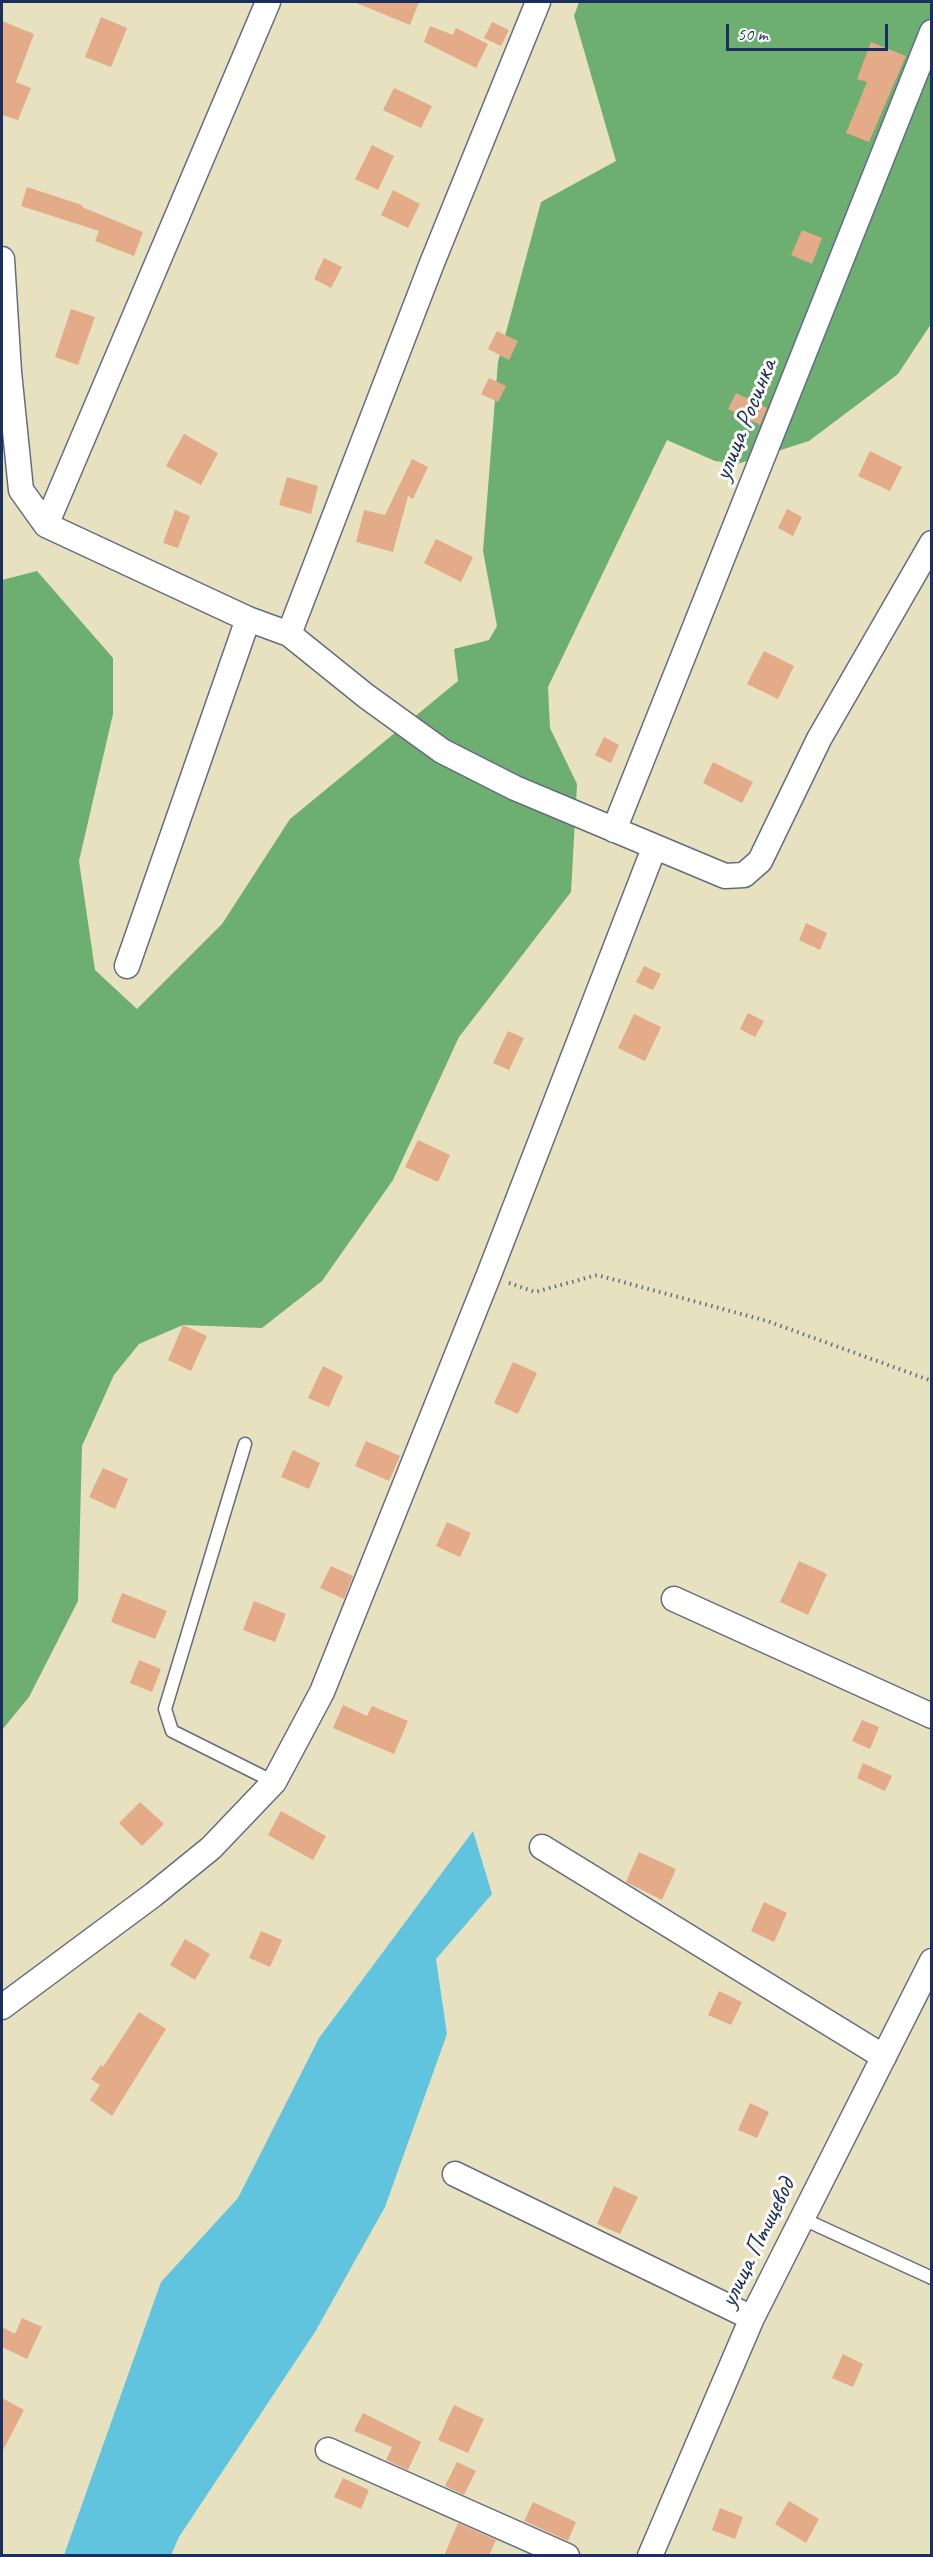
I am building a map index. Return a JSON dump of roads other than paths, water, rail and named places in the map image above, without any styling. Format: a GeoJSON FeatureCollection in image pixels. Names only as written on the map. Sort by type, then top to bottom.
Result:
{"type":"FeatureCollection","features":[{"type":"Feature","properties":{"kind":"street"},"geometry":{"type":"LineString","coordinates":[[46,525],[268,2]]}},
{"type":"Feature","properties":{"kind":"street"},"geometry":{"type":"LineString","coordinates":[[289,634],[432,263],[538,2]]}},
{"type":"Feature","properties":{"kind":"street","name":"улица Росинка"},"geometry":{"type":"LineString","coordinates":[[614,830],[932,32]]}},
{"type":"Feature","properties":{"kind":"street"},"geometry":{"type":"LineString","coordinates":[[2,259],[9,372],[21,490],[46,525],[248,619],[289,634],[366,696],[442,751],[514,788],[725,876],[744,875],[760,861],[819,739],[932,543]]}},
{"type":"Feature","properties":{"kind":"street"},"geometry":{"type":"LineString","coordinates":[[127,966],[248,619]]}},
{"type":"Feature","properties":{"kind":"street"},"geometry":{"type":"LineString","coordinates":[[2,2007],[153,1895],[211,1848],[274,1782],[322,1692],[488,1277],[654,848]]}},
{"type":"Feature","properties":{"kind":"street"},"geometry":{"type":"LineString","coordinates":[[674,1599],[932,1716]]}},
{"type":"Feature","properties":{"kind":"street"},"geometry":{"type":"LineString","coordinates":[[542,1847],[884,2057]]}},
{"type":"Feature","properties":{"kind":"street","name":"улица Птицевод"},"geometry":{"type":"LineString","coordinates":[[650,2556],[752,2318],[932,1961]]}},
{"type":"Feature","properties":{"kind":"street"},"geometry":{"type":"LineString","coordinates":[[455,2174],[752,2318]]}},
{"type":"Feature","properties":{"kind":"street"},"geometry":{"type":"LineString","coordinates":[[328,2450],[567,2556]]}},
{"type":"Feature","properties":{"kind":"lane"},"geometry":{"type":"LineString","coordinates":[[245,1444],[165,1709],[172,1731],[274,1782]]}},
{"type":"Feature","properties":{"kind":"lane"},"geometry":{"type":"LineString","coordinates":[[801,2217],[932,2278]]}},
{"type":"Feature","properties":{"kind":"water"},"geometry":{"type":"Polygon","coordinates":[[[473,1831],[492,1894],[436,1959],[447,2034],[385,2207],[315,2332],[179,2537],[171,2555],[64,2555],[161,2282],[238,2198],[319,2038],[473,1831]]]}}]}
